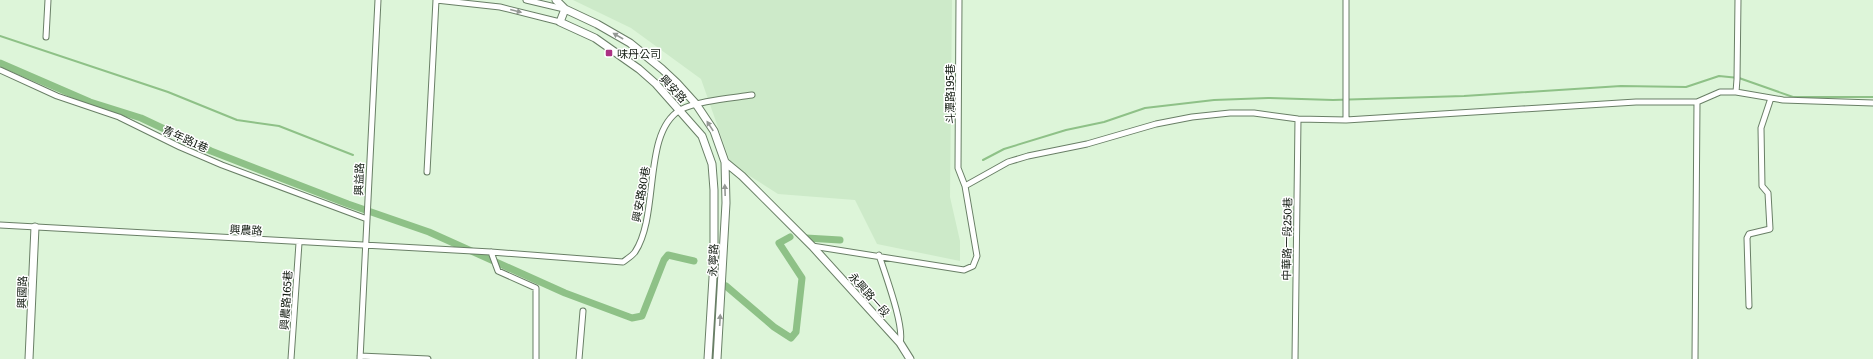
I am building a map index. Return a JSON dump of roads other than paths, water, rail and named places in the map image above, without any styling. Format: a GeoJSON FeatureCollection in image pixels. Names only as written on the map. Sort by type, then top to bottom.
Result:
{"type":"FeatureCollection","features":[{"type":"Feature","properties":{"kind":"street"},"geometry":{"type":"LineString","coordinates":[[46,37],[48,0]]}},
{"type":"Feature","properties":{"kind":"street","name":"興益路"},"geometry":{"type":"LineString","coordinates":[[360,358],[369,148],[378,0]]}},
{"type":"Feature","properties":{"kind":"street"},"geometry":{"type":"LineString","coordinates":[[426,172],[436,0],[500,8],[560,22],[565,9],[526,0]]}},
{"type":"Feature","properties":{"kind":"street","name":"興安路"},"geometry":{"type":"LineString","coordinates":[[556,0],[565,9],[597,24],[630,43],[662,69],[696,104],[714,131],[725,162]]}},
{"type":"Feature","properties":{"kind":"street","name":"斗潭路195巷"},"geometry":{"type":"LineString","coordinates":[[812,246],[879,255],[964,270],[973,266],[977,256],[976,248],[965,186],[958,168],[959,0]]}},
{"type":"Feature","properties":{"kind":"street"},"geometry":{"type":"LineString","coordinates":[[1346,0],[1346,120]]}},
{"type":"Feature","properties":{"kind":"street"},"geometry":{"type":"LineString","coordinates":[[1736,91],[1738,0]]}},
{"type":"Feature","properties":{"kind":"street","name":"興安路"},"geometry":{"type":"LineString","coordinates":[[560,22],[595,38],[639,69],[656,84],[681,110],[702,136],[712,164]]}},
{"type":"Feature","properties":{"kind":"street","name":"青年路1巷"},"geometry":{"type":"LineString","coordinates":[[0,70],[57,96],[119,117],[180,147],[222,165],[367,218]]}},
{"type":"Feature","properties":{"kind":"street"},"geometry":{"type":"LineString","coordinates":[[965,186],[1008,162],[1028,156],[1087,144],[1156,124],[1192,117],[1230,113],[1254,113],[1298,119],[1346,120],[1636,102],[1698,102],[1720,92],[1736,91],[1771,98],[1801,101],[1873,103]]}},
{"type":"Feature","properties":{"kind":"street","name":"興安路80巷"},"geometry":{"type":"LineString","coordinates":[[491,252],[623,262],[634,252],[647,220],[659,139],[667,122],[681,110],[696,104],[752,95]]}},
{"type":"Feature","properties":{"kind":"street"},"geometry":{"type":"LineString","coordinates":[[1749,306],[1747,238],[1749,234],[1770,228],[1768,193],[1762,186],[1761,128],[1771,98]]}},
{"type":"Feature","properties":{"kind":"street"},"geometry":{"type":"LineString","coordinates":[[1695,359],[1698,102]]}},
{"type":"Feature","properties":{"kind":"street","name":"中華路一段250巷"},"geometry":{"type":"LineString","coordinates":[[1295,359],[1298,119]]}},
{"type":"Feature","properties":{"kind":"street"},"geometry":{"type":"LineString","coordinates":[[712,164],[725,162],[742,176],[812,246]]}},
{"type":"Feature","properties":{"kind":"street","name":"永寧路"},"geometry":{"type":"LineString","coordinates":[[718,359],[726,210],[725,162]]}},
{"type":"Feature","properties":{"kind":"street","name":"永寧路"},"geometry":{"type":"LineString","coordinates":[[708,359],[714,261],[714,190],[712,164]]}},
{"type":"Feature","properties":{"kind":"street","name":"興農路"},"geometry":{"type":"LineString","coordinates":[[0,225],[491,252]]}},
{"type":"Feature","properties":{"kind":"street","name":"興國路"},"geometry":{"type":"LineString","coordinates":[[29,359],[35,227]]}},
{"type":"Feature","properties":{"kind":"street","name":"興農路165巷"},"geometry":{"type":"LineString","coordinates":[[291,359],[299,242]]}},
{"type":"Feature","properties":{"kind":"street","name":"永興路一段"},"geometry":{"type":"LineString","coordinates":[[812,246],[900,343],[910,359]]}},
{"type":"Feature","properties":{"kind":"street"},"geometry":{"type":"LineString","coordinates":[[491,252],[498,271],[536,288],[536,359]]}},
{"type":"Feature","properties":{"kind":"street"},"geometry":{"type":"LineString","coordinates":[[879,255],[902,337],[900,343]]}},
{"type":"Feature","properties":{"kind":"street"},"geometry":{"type":"LineString","coordinates":[[579,359],[583,311]]}},
{"type":"Feature","properties":{"kind":"street"},"geometry":{"type":"LineString","coordinates":[[360,358],[428,359]]}},
{"type":"Feature","properties":{"kind":"waterway"},"geometry":{"type":"LineString","coordinates":[[0,36],[168,92],[237,120],[279,126],[353,155]]}},
{"type":"Feature","properties":{"kind":"waterway"},"geometry":{"type":"LineString","coordinates":[[0,63],[90,102],[141,118],[211,151],[348,204],[429,232],[565,293],[632,318],[642,316],[664,260],[668,255],[694,261]]}},
{"type":"Feature","properties":{"kind":"waterway"},"geometry":{"type":"LineString","coordinates":[[983,160],[1004,149],[1066,130],[1104,122],[1145,108],[1214,100],[1268,98],[1333,100],[1464,96],[1621,86],[1686,87],[1719,76],[1739,78],[1793,97],[1873,97]]}},
{"type":"Feature","properties":{"kind":"waterway"},"geometry":{"type":"LineString","coordinates":[[726,286],[774,327],[791,338],[796,332],[802,278],[779,243],[790,237]]}},
{"type":"Feature","properties":{"kind":"waterway"},"geometry":{"type":"LineString","coordinates":[[806,238],[840,240]]}},
{"type":"Feature","properties":{"kind":"place","name":"味丹公司"},"geometry":{"type":"Point","coordinates":[609,53]}}]}
